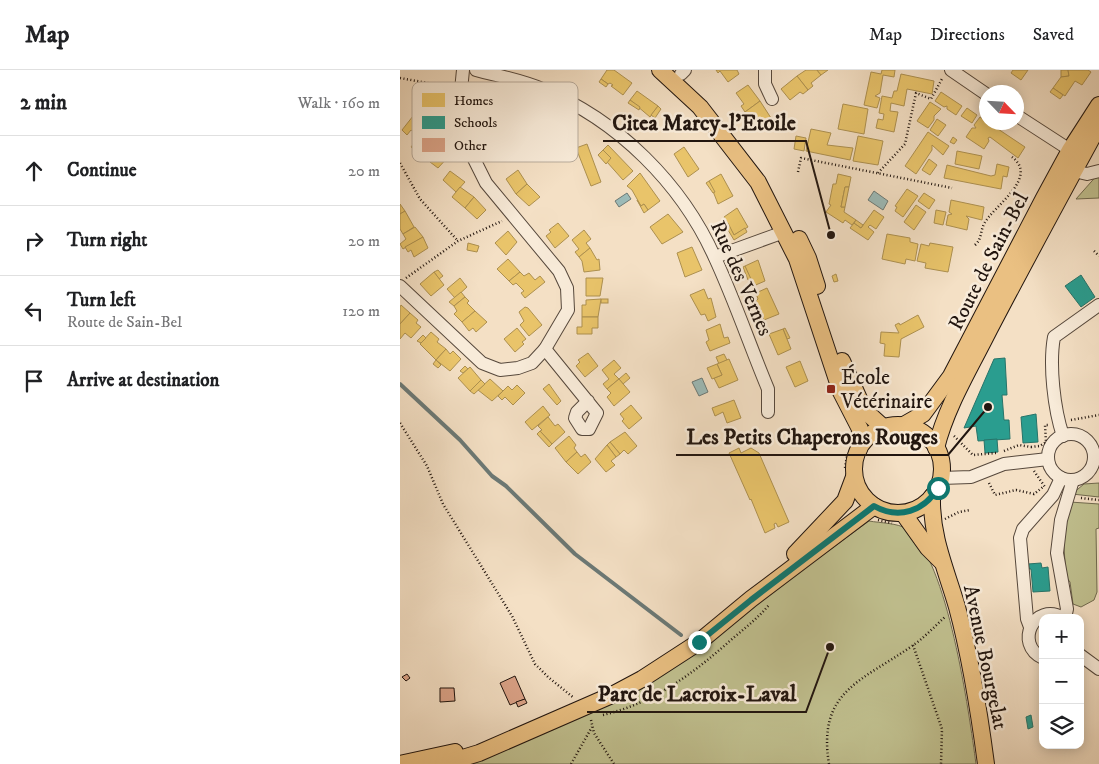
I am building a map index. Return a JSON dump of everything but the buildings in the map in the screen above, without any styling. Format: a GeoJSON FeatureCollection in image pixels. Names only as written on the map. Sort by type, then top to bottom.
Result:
{"type":"FeatureCollection","features":[{"type":"Feature","properties":{"kind":"main road"},"geometry":{"type":"LineString","coordinates":[[660,70],[700,107],[758,182],[784,232],[797,259],[842,392],[860,429],[859,448],[854,463],[854,478],[858,489],[875,513]]}},
{"type":"Feature","properties":{"kind":"main road"},"geometry":{"type":"LineString","coordinates":[[681,71],[707,98],[766,174],[808,258],[851,385],[864,410],[884,428]]}},
{"type":"Feature","properties":{"kind":"main road","name":"Route de Sain-Bel"},"geometry":{"type":"LineString","coordinates":[[902,426],[923,414],[951,376],[1070,150],[1099,105]]}},
{"type":"Feature","properties":{"kind":"main road","name":"Route de Sain-Bel"},"geometry":{"type":"LineString","coordinates":[[936,448],[941,429],[970,367],[1099,125]]}},
{"type":"Feature","properties":{"kind":"main road"},"geometry":{"type":"LineString","coordinates":[[400,764],[503,741],[585,712],[694,646],[751,600],[875,513],[891,513],[898,518],[919,508],[932,497],[941,478],[941,462],[936,448],[922,433],[902,426],[884,428],[866,439],[859,448]]}},
{"type":"Feature","properties":{"kind":"main road"},"geometry":{"type":"LineString","coordinates":[[751,600],[775,572],[815,535],[845,501],[854,478]]}},
{"type":"Feature","properties":{"kind":"main road","name":"Avenue Bourgelat"},"geometry":{"type":"LineString","coordinates":[[932,497],[933,525],[941,561],[957,606],[977,698],[986,764]]}},
{"type":"Feature","properties":{"kind":"main road","name":"Avenue Bourgelat"},"geometry":{"type":"LineString","coordinates":[[898,518],[941,561]]}},
{"type":"Feature","properties":{"kind":"main road"},"geometry":{"type":"LineString","coordinates":[[444,764],[479,753],[503,741]]}},
{"type":"Feature","properties":{"kind":"street","name":"Rue des Vernes"},"geometry":{"type":"LineString","coordinates":[[476,70],[519,82]]}},
{"type":"Feature","properties":{"kind":"street"},"geometry":{"type":"LineString","coordinates":[[765,70],[765,84],[772,98]]}},
{"type":"Feature","properties":{"kind":"street"},"geometry":{"type":"LineString","coordinates":[[951,70],[979,89]]}},
{"type":"Feature","properties":{"kind":"street","name":"Rue des Vernes"},"geometry":{"type":"LineString","coordinates":[[578,106],[616,132],[670,184],[715,257],[768,389],[768,412]]}},
{"type":"Feature","properties":{"kind":"street"},"geometry":{"type":"LineString","coordinates":[[1024,120],[1070,150],[1074,157],[1048,204],[1052,211]]}},
{"type":"Feature","properties":{"kind":"street"},"geometry":{"type":"LineString","coordinates":[[400,285],[482,363],[500,370],[518,368],[532,363],[545,349],[568,310],[567,288],[559,271],[486,184],[475,162]]}},
{"type":"Feature","properties":{"kind":"street"},"geometry":{"type":"LineString","coordinates":[[1074,171],[1087,174],[1099,171]]}},
{"type":"Feature","properties":{"kind":"street"},"geometry":{"type":"LineString","coordinates":[[715,257],[784,232]]}},
{"type":"Feature","properties":{"kind":"street"},"geometry":{"type":"LineString","coordinates":[[1062,436],[1058,423],[1051,353],[1054,337],[1099,305]]}},
{"type":"Feature","properties":{"kind":"street"},"geometry":{"type":"LineString","coordinates":[[545,349],[588,401]]}},
{"type":"Feature","properties":{"kind":"street"},"geometry":{"type":"LineString","coordinates":[[1030,627],[1027,619],[1020,538],[1024,529],[1067,479],[1089,472],[1094,459],[1094,452],[1087,440],[1075,434],[1062,436],[1052,445],[1048,459],[1052,470],[1067,479]]}},
{"type":"Feature","properties":{"kind":"street"},"geometry":{"type":"LineString","coordinates":[[941,478],[971,477],[1004,464],[1048,459]]}},
{"type":"Feature","properties":{"kind":"street"},"geometry":{"type":"LineString","coordinates":[[1065,614],[1067,609],[1057,553],[1067,479]]}},
{"type":"Feature","properties":{"kind":"street"},"geometry":{"type":"LineString","coordinates":[[1039,618],[1030,627],[1028,642],[1032,650],[1039,655]]}},
{"type":"Feature","properties":{"kind":"street"},"geometry":{"type":"LineString","coordinates":[[1084,657],[1099,669]]}},
{"type":"Feature","properties":{"kind":"path"},"geometry":{"type":"LineString","coordinates":[[878,173],[905,144],[916,93],[931,99],[947,70]]}},
{"type":"Feature","properties":{"kind":"path"},"geometry":{"type":"LineString","coordinates":[[400,78],[422,82]]}},
{"type":"Feature","properties":{"kind":"path"},"geometry":{"type":"LineString","coordinates":[[975,245],[980,242],[984,224],[1016,187],[1020,168],[1018,162],[1012,157]]}},
{"type":"Feature","properties":{"kind":"path"},"geometry":{"type":"LineString","coordinates":[[798,172],[801,158],[952,188]]}},
{"type":"Feature","properties":{"kind":"path"},"geometry":{"type":"LineString","coordinates":[[400,163],[420,199],[445,230],[458,241]]}},
{"type":"Feature","properties":{"kind":"path"},"geometry":{"type":"LineString","coordinates":[[400,285],[458,241],[513,216]]}},
{"type":"Feature","properties":{"kind":"path"},"geometry":{"type":"LineString","coordinates":[[1094,251],[1099,256]]}},
{"type":"Feature","properties":{"kind":"path"},"geometry":{"type":"LineString","coordinates":[[941,429],[950,432],[973,455],[996,453],[1019,445],[1040,446],[1046,442],[1045,425],[1099,415]]}},
{"type":"Feature","properties":{"kind":"path"},"geometry":{"type":"LineString","coordinates":[[400,423],[427,466],[443,504],[512,616],[535,664],[548,678],[574,697],[585,712],[607,755],[614,764]]}},
{"type":"Feature","properties":{"kind":"path"},"geometry":{"type":"LineString","coordinates":[[1031,446],[1031,461]]}},
{"type":"Feature","properties":{"kind":"path"},"geometry":{"type":"LineString","coordinates":[[1006,491],[1016,490],[1034,494],[1043,486]]}},
{"type":"Feature","properties":{"kind":"path"},"geometry":{"type":"LineString","coordinates":[[875,513],[898,518]]}},
{"type":"Feature","properties":{"kind":"path"},"geometry":{"type":"LineString","coordinates":[[585,712],[602,716],[619,712],[680,682],[755,619],[772,600]]}},
{"type":"Feature","properties":{"kind":"path"},"geometry":{"type":"LineString","coordinates":[[829,764],[827,729],[836,702],[856,682],[913,646],[957,606]]}},
{"type":"Feature","properties":{"kind":"path"},"geometry":{"type":"LineString","coordinates":[[913,646],[942,729],[941,764]]}},
{"type":"Feature","properties":{"kind":"path"},"geometry":{"type":"LineString","coordinates":[[571,764],[592,727]]}},
{"type":"Feature","properties":{"kind":"green space"},"geometry":{"type":"Polygon","coordinates":[[[1099,173],[1099,198],[1076,199],[1099,173]]]}},
{"type":"Feature","properties":{"kind":"green space"},"geometry":{"type":"Polygon","coordinates":[[[1099,483],[1099,497],[1072,494],[1084,484],[1099,483]]]}},
{"type":"Feature","properties":{"kind":"green space"},"geometry":{"type":"Polygon","coordinates":[[[1070,502],[1099,504],[1099,528],[1096,529],[1097,592],[1094,600],[1081,607],[1073,604],[1070,582],[1066,577],[1063,533],[1070,502]]]}},
{"type":"Feature","properties":{"kind":"green space"},"geometry":{"type":"Polygon","coordinates":[[[869,521],[894,524],[907,529],[921,546],[934,571],[945,603],[962,675],[976,764],[464,764],[602,708],[694,655],[756,604],[869,521]]]}},
{"type":"Feature","properties":{"kind":"water"},"geometry":{"type":"Polygon","coordinates":[[[874,191],[888,201],[883,210],[868,200],[874,191]]]}},
{"type":"Feature","properties":{"kind":"water"},"geometry":{"type":"Polygon","coordinates":[[[627,193],[631,199],[619,207],[615,201],[627,193]]]}},
{"type":"Feature","properties":{"kind":"water"},"geometry":{"type":"Polygon","coordinates":[[[702,378],[708,392],[699,396],[692,382],[702,378]]]}},
{"type":"Feature","properties":{"kind":"waterway"},"geometry":{"type":"LineString","coordinates":[[400,384],[460,440],[492,476],[506,486],[575,554],[681,635]]}},
{"type":"Feature","properties":{"kind":"place","name":"Citea Marcy-l'Etoile"},"geometry":{"type":"Point","coordinates":[831,235]}},
{"type":"Feature","properties":{"kind":"place","name":"École Vétérinaire"},"geometry":{"type":"Point","coordinates":[831,389]}},
{"type":"Feature","properties":{"kind":"place","name":"Les Petits Chaperons Rouges"},"geometry":{"type":"Point","coordinates":[988,407]}},
{"type":"Feature","properties":{"kind":"place","name":"Parc de Lacroix-Laval"},"geometry":{"type":"Point","coordinates":[830,647]}},
{"type":"Feature","properties":{"kind":"route"},"geometry":{"type":"LineString","coordinates":[[699,642],[830,538],[874,506],[891,513],[903,513],[914,510],[924,505],[938,488]]}}]}
